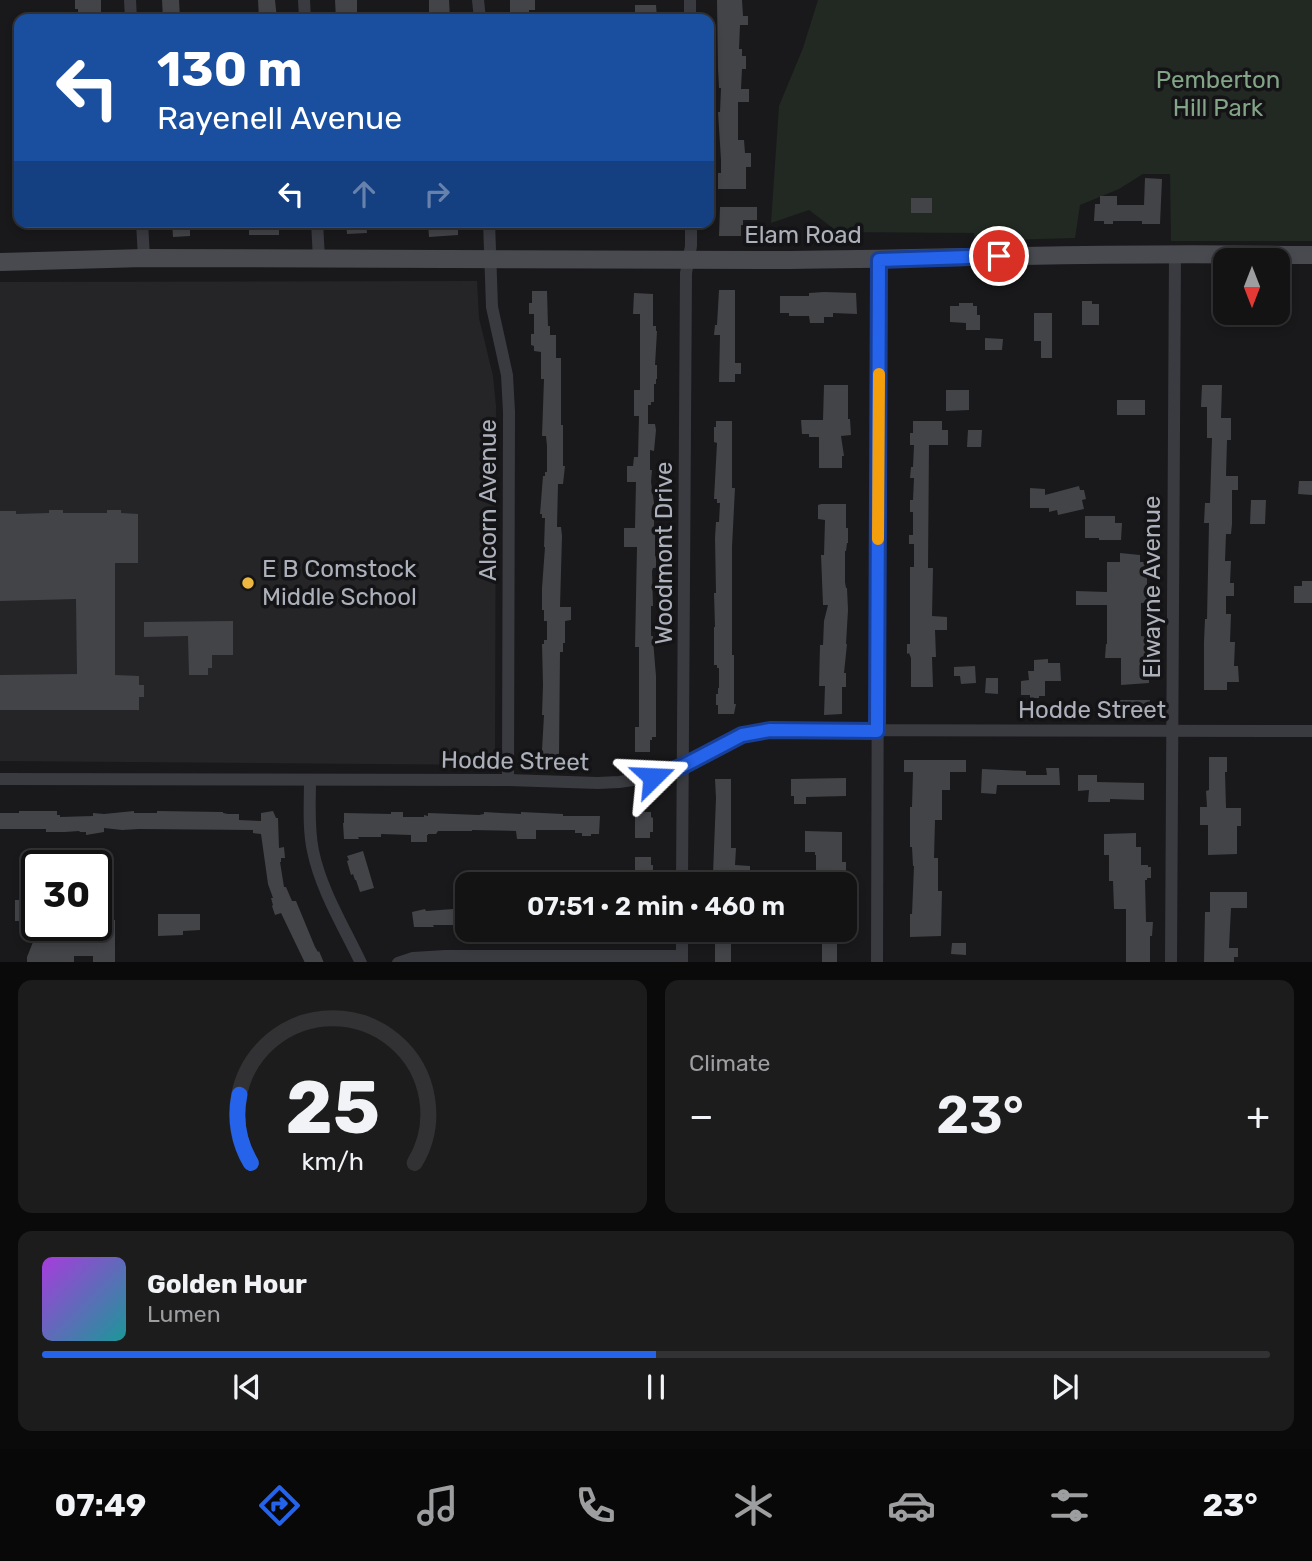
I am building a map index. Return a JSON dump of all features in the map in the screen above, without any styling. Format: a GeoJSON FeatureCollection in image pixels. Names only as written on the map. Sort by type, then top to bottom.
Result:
{"type":"FeatureCollection","features":[{"type":"Feature","properties":{"kind":"street"},"geometry":{"type":"LineString","coordinates":[[142,228],[144,258]]}},
{"type":"Feature","properties":{"kind":"street"},"geometry":{"type":"LineString","coordinates":[[317,228],[319,258]]}},
{"type":"Feature","properties":{"kind":"street","name":"Alcorn Avenue"},"geometry":{"type":"LineString","coordinates":[[489,228],[492,307],[507,375],[509,412],[508,780]]}},
{"type":"Feature","properties":{"kind":"street","name":"Woodmont Drive"},"geometry":{"type":"LineString","coordinates":[[682,872],[686,287],[691,228]]}},
{"type":"Feature","properties":{"kind":"street","name":"Elam Road"},"geometry":{"type":"LineString","coordinates":[[0,262],[144,258],[879,260],[1175,254],[1312,255]]}},
{"type":"Feature","properties":{"kind":"street","name":"Elwayne Avenue"},"geometry":{"type":"LineString","coordinates":[[1171,962],[1175,254]]}},
{"type":"Feature","properties":{"kind":"street"},"geometry":{"type":"LineString","coordinates":[[877,962],[879,260]]}},
{"type":"Feature","properties":{"kind":"street","name":"Hodde Street"},"geometry":{"type":"LineString","coordinates":[[0,779],[508,780],[598,783],[653,777],[683,766],[742,735],[770,730],[1312,731]]}},
{"type":"Feature","properties":{"kind":"street"},"geometry":{"type":"LineString","coordinates":[[310,780],[313,851],[322,882],[361,962]]}},
{"type":"Feature","properties":{"kind":"street"},"geometry":{"type":"LineString","coordinates":[[398,962],[445,956],[682,959]]}},
{"type":"Feature","properties":{"kind":"shaded area","name":"E B Comstock Middle School"},"geometry":{"type":"Polygon","coordinates":[[[477,281],[479,318],[493,376],[496,406],[495,765],[0,761],[0,282],[477,281]]]}},
{"type":"Feature","properties":{"kind":"green space","name":"Pemberton Hill Park"},"geometry":{"type":"Polygon","coordinates":[[[818,0],[1312,0],[1312,241],[1171,241],[1170,174],[1143,174],[1119,189],[1080,205],[1075,238],[975,241],[974,233],[838,232],[809,210],[771,223],[779,106],[803,48],[818,0]]]}},
{"type":"Feature","properties":{"kind":"building"},"geometry":{"type":"Polygon","coordinates":[[[75,0],[101,0],[101,14],[78,14],[78,9],[75,9],[75,0]]]}},
{"type":"Feature","properties":{"kind":"building"},"geometry":{"type":"Polygon","coordinates":[[[162,0],[179,0],[180,14],[163,14],[162,0]]]}},
{"type":"Feature","properties":{"kind":"building"},"geometry":{"type":"Polygon","coordinates":[[[258,0],[275,0],[276,14],[259,14],[258,0]]]}},
{"type":"Feature","properties":{"kind":"building"},"geometry":{"type":"Polygon","coordinates":[[[335,0],[357,0],[357,14],[336,14],[335,0]]]}},
{"type":"Feature","properties":{"kind":"building"},"geometry":{"type":"Polygon","coordinates":[[[429,0],[449,0],[450,14],[429,14],[429,0]]]}},
{"type":"Feature","properties":{"kind":"building"},"geometry":{"type":"Polygon","coordinates":[[[510,0],[535,0],[535,10],[529,10],[529,14],[510,14],[510,0]]]}},
{"type":"Feature","properties":{"kind":"building"},"geometry":{"type":"Polygon","coordinates":[[[717,0],[742,0],[743,16],[748,16],[748,25],[740,25],[739,49],[742,49],[742,56],[746,56],[741,89],[749,89],[749,102],[738,102],[738,140],[744,140],[745,153],[751,153],[751,167],[746,167],[746,189],[718,189],[718,173],[721,173],[718,112],[721,88],[718,69],[717,0]]]}},
{"type":"Feature","properties":{"kind":"building"},"geometry":{"type":"Polygon","coordinates":[[[635,5],[656,5],[657,14],[635,14],[635,5]]]}},
{"type":"Feature","properties":{"kind":"building"},"geometry":{"type":"Polygon","coordinates":[[[1145,178],[1162,179],[1160,224],[1113,221],[1113,224],[1104,224],[1104,221],[1094,221],[1095,204],[1100,204],[1100,196],[1117,196],[1117,205],[1144,205],[1145,178]]]}},
{"type":"Feature","properties":{"kind":"building"},"geometry":{"type":"Polygon","coordinates":[[[911,198],[932,198],[932,213],[911,213],[911,198]]]}},
{"type":"Feature","properties":{"kind":"building"},"geometry":{"type":"Polygon","coordinates":[[[720,207],[757,207],[757,220],[743,220],[741,236],[719,236],[720,207]]]}},
{"type":"Feature","properties":{"kind":"building"},"geometry":{"type":"Polygon","coordinates":[[[172,228],[190,228],[190,236],[173,237],[172,228]]]}},
{"type":"Feature","properties":{"kind":"building"},"geometry":{"type":"Polygon","coordinates":[[[249,228],[279,228],[279,235],[249,235],[249,228]]]}},
{"type":"Feature","properties":{"kind":"building"},"geometry":{"type":"Polygon","coordinates":[[[346,228],[367,228],[367,233],[347,234],[346,228]]]}},
{"type":"Feature","properties":{"kind":"building"},"geometry":{"type":"Polygon","coordinates":[[[428,228],[458,228],[458,235],[429,237],[428,228]]]}},
{"type":"Feature","properties":{"kind":"building"},"geometry":{"type":"Polygon","coordinates":[[[719,290],[735,290],[735,363],[741,363],[741,374],[735,374],[735,382],[719,382],[720,335],[714,335],[719,290]]]}},
{"type":"Feature","properties":{"kind":"building"},"geometry":{"type":"Polygon","coordinates":[[[532,291],[547,291],[548,326],[550,335],[556,335],[556,358],[561,358],[561,425],[565,466],[563,484],[558,484],[557,527],[561,527],[562,536],[560,607],[571,607],[571,620],[565,621],[565,643],[563,652],[560,652],[559,756],[543,756],[542,750],[542,644],[547,640],[547,621],[544,621],[542,610],[545,518],[540,514],[543,476],[547,472],[547,446],[546,436],[542,436],[544,379],[541,379],[541,352],[534,351],[534,346],[531,345],[531,334],[534,334],[534,314],[529,314],[532,291]]]}},
{"type":"Feature","properties":{"kind":"building"},"geometry":{"type":"Polygon","coordinates":[[[634,293],[653,294],[653,326],[656,326],[657,331],[657,379],[654,384],[654,402],[648,405],[648,424],[655,424],[656,430],[654,451],[650,450],[650,470],[656,556],[656,568],[652,571],[651,636],[656,676],[656,737],[650,740],[650,752],[635,752],[635,727],[639,727],[639,647],[635,647],[637,547],[624,547],[624,528],[635,528],[636,482],[627,482],[627,466],[633,466],[634,457],[638,457],[639,416],[634,416],[634,390],[640,390],[640,314],[633,314],[634,293]]]}},
{"type":"Feature","properties":{"kind":"building"},"geometry":{"type":"Polygon","coordinates":[[[809,293],[856,293],[857,314],[833,313],[833,317],[824,317],[824,323],[810,323],[809,316],[780,313],[780,296],[809,296],[809,293]]]}},
{"type":"Feature","properties":{"kind":"building"},"geometry":{"type":"Polygon","coordinates":[[[1082,301],[1099,304],[1099,325],[1082,325],[1082,301]]]}},
{"type":"Feature","properties":{"kind":"building"},"geometry":{"type":"Polygon","coordinates":[[[959,303],[973,303],[973,306],[977,306],[980,330],[966,330],[966,323],[950,322],[950,306],[959,306],[959,303]]]}},
{"type":"Feature","properties":{"kind":"building"},"geometry":{"type":"Polygon","coordinates":[[[1034,313],[1052,313],[1052,358],[1041,358],[1041,341],[1034,341],[1034,313]]]}},
{"type":"Feature","properties":{"kind":"building"},"geometry":{"type":"Polygon","coordinates":[[[985,338],[1003,339],[1002,350],[985,350],[985,338]]]}},
{"type":"Feature","properties":{"kind":"building"},"geometry":{"type":"Polygon","coordinates":[[[824,385],[848,385],[851,435],[841,436],[844,456],[842,468],[819,468],[819,437],[802,434],[801,420],[823,420],[824,385]]]}},
{"type":"Feature","properties":{"kind":"building"},"geometry":{"type":"Polygon","coordinates":[[[1202,385],[1222,385],[1221,418],[1231,418],[1226,476],[1238,476],[1238,490],[1232,490],[1232,524],[1231,534],[1226,534],[1225,561],[1231,561],[1230,583],[1234,583],[1234,596],[1226,596],[1226,614],[1231,614],[1230,642],[1235,642],[1234,666],[1238,666],[1239,682],[1227,682],[1227,690],[1204,690],[1209,523],[1204,523],[1205,503],[1210,503],[1212,438],[1207,438],[1207,407],[1201,407],[1202,385]]]}},
{"type":"Feature","properties":{"kind":"building"},"geometry":{"type":"Polygon","coordinates":[[[946,390],[969,390],[969,410],[946,411],[946,390]]]}},
{"type":"Feature","properties":{"kind":"building"},"geometry":{"type":"Polygon","coordinates":[[[1117,400],[1145,400],[1145,415],[1117,415],[1117,400]]]}},
{"type":"Feature","properties":{"kind":"building"},"geometry":{"type":"Polygon","coordinates":[[[716,421],[732,421],[732,488],[735,488],[732,547],[732,655],[736,704],[734,714],[718,714],[716,705],[719,668],[714,665],[715,538],[720,503],[714,499],[716,421]]]}},
{"type":"Feature","properties":{"kind":"building"},"geometry":{"type":"Polygon","coordinates":[[[913,421],[942,421],[942,430],[948,430],[948,445],[929,445],[928,568],[933,568],[932,616],[947,617],[947,630],[935,630],[933,687],[911,687],[911,658],[909,653],[907,654],[907,644],[910,644],[910,567],[914,567],[914,544],[909,544],[909,535],[913,535],[910,500],[913,500],[914,478],[910,478],[914,445],[910,445],[910,433],[913,433],[913,421]]]}},
{"type":"Feature","properties":{"kind":"building"},"geometry":{"type":"Polygon","coordinates":[[[968,430],[982,430],[981,447],[967,447],[968,430]]]}},
{"type":"Feature","properties":{"kind":"building"},"geometry":{"type":"Polygon","coordinates":[[[1299,481],[1312,481],[1312,495],[1298,494],[1299,481]]]}},
{"type":"Feature","properties":{"kind":"building"},"geometry":{"type":"Polygon","coordinates":[[[1079,486],[1080,490],[1084,490],[1086,499],[1082,500],[1084,509],[1058,515],[1057,510],[1049,512],[1049,508],[1030,508],[1030,488],[1045,489],[1045,495],[1079,486]]]}},
{"type":"Feature","properties":{"kind":"building"},"geometry":{"type":"Polygon","coordinates":[[[1251,500],[1266,500],[1265,524],[1250,524],[1251,500]]]}},
{"type":"Feature","properties":{"kind":"building"},"geometry":{"type":"Polygon","coordinates":[[[846,504],[848,543],[845,551],[845,582],[848,610],[844,673],[846,687],[842,687],[842,714],[824,715],[825,686],[819,686],[820,645],[823,645],[828,605],[823,605],[821,555],[824,555],[825,520],[818,519],[818,505],[846,504]]]}},
{"type":"Feature","properties":{"kind":"building"},"geometry":{"type":"Polygon","coordinates":[[[49,510],[63,510],[63,513],[107,513],[107,510],[121,510],[121,513],[138,514],[138,563],[115,563],[115,675],[139,676],[139,685],[144,685],[144,697],[139,697],[139,710],[0,710],[0,675],[77,674],[76,599],[0,601],[0,511],[16,511],[16,514],[49,513],[49,510]]]}},
{"type":"Feature","properties":{"kind":"building"},"geometry":{"type":"Polygon","coordinates":[[[1085,516],[1115,516],[1115,523],[1122,523],[1121,540],[1085,538],[1085,516]]]}},
{"type":"Feature","properties":{"kind":"building"},"geometry":{"type":"Polygon","coordinates":[[[1120,553],[1140,555],[1140,562],[1147,562],[1147,586],[1153,586],[1153,602],[1141,603],[1141,636],[1148,637],[1149,683],[1121,685],[1121,658],[1105,658],[1107,605],[1076,605],[1076,591],[1107,592],[1107,562],[1120,562],[1120,553]]]}},
{"type":"Feature","properties":{"kind":"building"},"geometry":{"type":"Polygon","coordinates":[[[1302,581],[1312,581],[1312,603],[1294,603],[1294,586],[1302,586],[1302,581]]]}},
{"type":"Feature","properties":{"kind":"building"},"geometry":{"type":"Polygon","coordinates":[[[233,621],[233,655],[212,655],[212,668],[208,668],[208,675],[189,675],[188,636],[144,637],[144,622],[233,621]]]}},
{"type":"Feature","properties":{"kind":"building"},"geometry":{"type":"Polygon","coordinates":[[[1048,659],[1048,663],[1060,663],[1061,681],[1045,681],[1045,696],[1030,698],[1030,695],[1021,695],[1021,681],[1029,680],[1028,671],[1034,671],[1034,660],[1048,659]]]}},
{"type":"Feature","properties":{"kind":"building"},"geometry":{"type":"Polygon","coordinates":[[[975,666],[976,683],[961,684],[960,676],[954,676],[954,667],[975,666]]]}},
{"type":"Feature","properties":{"kind":"building"},"geometry":{"type":"Polygon","coordinates":[[[986,678],[998,678],[998,694],[985,693],[986,678]]]}},
{"type":"Feature","properties":{"kind":"building"},"geometry":{"type":"Polygon","coordinates":[[[1115,700],[1150,700],[1150,715],[1115,715],[1115,700]]]}},
{"type":"Feature","properties":{"kind":"building"},"geometry":{"type":"Polygon","coordinates":[[[1209,757],[1227,757],[1226,808],[1241,808],[1241,826],[1237,826],[1237,854],[1208,855],[1208,825],[1200,825],[1200,807],[1207,807],[1209,757]]]}},
{"type":"Feature","properties":{"kind":"building"},"geometry":{"type":"Polygon","coordinates":[[[904,760],[966,760],[966,772],[950,772],[950,790],[942,790],[942,820],[935,820],[934,858],[938,858],[938,891],[942,891],[941,936],[910,937],[914,866],[910,847],[913,772],[904,772],[904,760]]]}},
{"type":"Feature","properties":{"kind":"building"},"geometry":{"type":"Polygon","coordinates":[[[1046,768],[1059,768],[1060,785],[997,785],[996,794],[981,793],[982,769],[1047,775],[1046,768]]]}},
{"type":"Feature","properties":{"kind":"building"},"geometry":{"type":"Polygon","coordinates":[[[1078,775],[1097,775],[1097,782],[1144,783],[1144,800],[1110,799],[1110,802],[1088,802],[1089,790],[1078,791],[1078,775]]]}},
{"type":"Feature","properties":{"kind":"building"},"geometry":{"type":"Polygon","coordinates":[[[846,778],[846,796],[806,797],[806,804],[794,804],[791,779],[846,778]]]}},
{"type":"Feature","properties":{"kind":"building"},"geometry":{"type":"Polygon","coordinates":[[[715,779],[731,779],[731,848],[736,848],[735,865],[750,866],[750,872],[713,872],[715,779]]]}},
{"type":"Feature","properties":{"kind":"building"},"geometry":{"type":"Polygon","coordinates":[[[57,811],[60,817],[134,811],[223,812],[239,814],[239,820],[261,821],[261,813],[273,811],[278,818],[279,848],[284,847],[285,858],[281,858],[280,862],[284,887],[292,901],[296,901],[324,962],[305,962],[281,913],[275,915],[261,834],[253,833],[253,830],[104,828],[104,832],[86,835],[86,832],[79,831],[0,829],[0,813],[57,811]]]}},
{"type":"Feature","properties":{"kind":"building"},"geometry":{"type":"Polygon","coordinates":[[[403,812],[403,817],[424,817],[428,816],[428,813],[479,815],[484,812],[600,816],[599,834],[582,836],[582,833],[575,833],[575,830],[536,830],[536,839],[517,839],[516,831],[472,830],[438,831],[436,834],[427,835],[427,842],[411,842],[411,835],[381,834],[381,837],[344,839],[344,813],[403,812]]]}},
{"type":"Feature","properties":{"kind":"building"},"geometry":{"type":"Polygon","coordinates":[[[635,812],[651,812],[653,832],[650,832],[650,838],[635,838],[635,812]]]}},
{"type":"Feature","properties":{"kind":"building"},"geometry":{"type":"Polygon","coordinates":[[[805,831],[842,832],[842,862],[846,862],[846,872],[816,872],[815,852],[805,852],[805,831]]]}},
{"type":"Feature","properties":{"kind":"building"},"geometry":{"type":"Polygon","coordinates":[[[1136,833],[1136,847],[1141,847],[1141,865],[1151,867],[1151,878],[1145,880],[1146,922],[1153,922],[1150,962],[1126,962],[1126,909],[1114,909],[1113,881],[1109,881],[1109,855],[1104,855],[1104,834],[1136,833]]]}},
{"type":"Feature","properties":{"kind":"building"},"geometry":{"type":"Polygon","coordinates":[[[363,851],[374,888],[360,892],[353,874],[351,875],[347,856],[363,851]]]}},
{"type":"Feature","properties":{"kind":"building"},"geometry":{"type":"Polygon","coordinates":[[[635,857],[651,857],[653,872],[635,872],[635,857]]]}},
{"type":"Feature","properties":{"kind":"building"},"geometry":{"type":"Polygon","coordinates":[[[1210,892],[1247,892],[1247,908],[1231,908],[1229,948],[1238,948],[1238,957],[1234,957],[1234,962],[1204,962],[1205,912],[1210,912],[1210,892]]]}},
{"type":"Feature","properties":{"kind":"building"},"geometry":{"type":"Polygon","coordinates":[[[15,900],[21,900],[21,921],[15,921],[15,900]]]}},
{"type":"Feature","properties":{"kind":"building"},"geometry":{"type":"Polygon","coordinates":[[[455,909],[455,925],[414,927],[412,912],[455,909]]]}},
{"type":"Feature","properties":{"kind":"building"},"geometry":{"type":"Polygon","coordinates":[[[158,914],[200,914],[200,930],[183,931],[183,935],[158,936],[158,914]]]}},
{"type":"Feature","properties":{"kind":"building"},"geometry":{"type":"Polygon","coordinates":[[[112,920],[115,920],[115,962],[93,962],[93,956],[74,956],[74,962],[27,962],[33,942],[28,941],[112,941],[112,920]]]}},
{"type":"Feature","properties":{"kind":"building"},"geometry":{"type":"Polygon","coordinates":[[[715,942],[731,942],[731,962],[715,962],[715,942]]]}},
{"type":"Feature","properties":{"kind":"building"},"geometry":{"type":"Polygon","coordinates":[[[822,942],[837,942],[837,962],[822,962],[822,942]]]}},
{"type":"Feature","properties":{"kind":"building"},"geometry":{"type":"Polygon","coordinates":[[[952,943],[966,943],[966,955],[951,954],[952,943]]]}},
{"type":"Feature","properties":{"kind":"slow traffic"},"geometry":{"type":"LineString","coordinates":[[878,539],[879,374]]}},
{"type":"Feature","properties":{"kind":"place","name":"E B Comstock Middle School"},"geometry":{"type":"Point","coordinates":[248,583]}},
{"type":"Feature","properties":{"kind":"route"},"geometry":{"type":"LineString","coordinates":[[653,777],[683,766],[742,735],[770,730],[877,731],[879,260],[999,256]]}}]}
